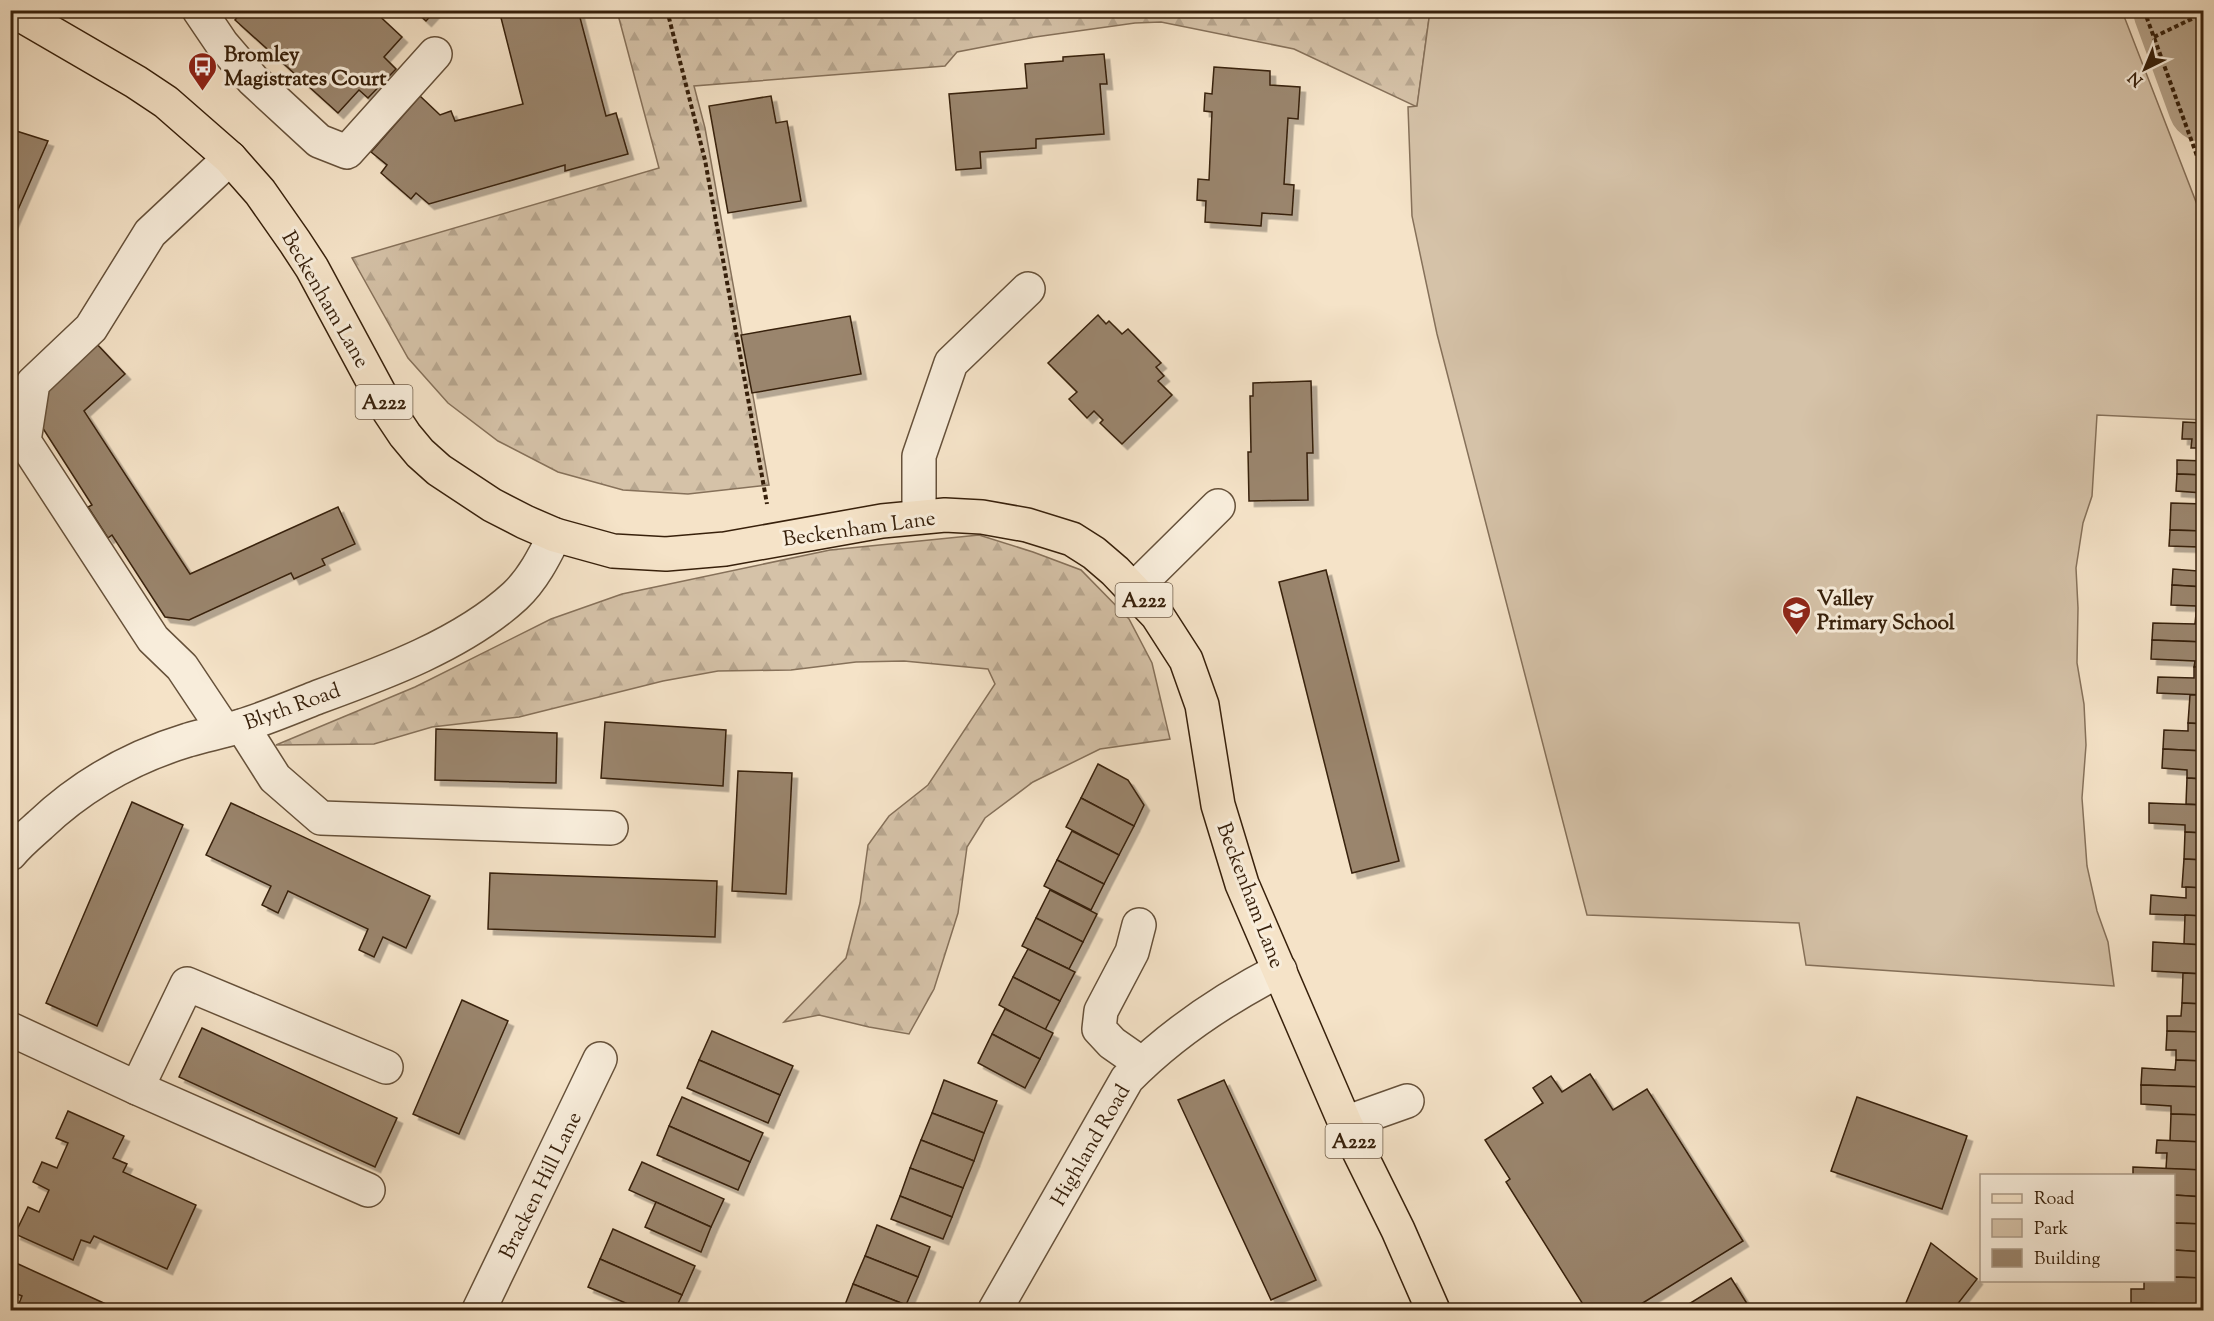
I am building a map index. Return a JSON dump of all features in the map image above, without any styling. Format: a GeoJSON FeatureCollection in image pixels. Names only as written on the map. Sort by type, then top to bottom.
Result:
{"type":"FeatureCollection","features":[{"type":"Feature","properties":{"kind":"main road","name":"Beckenham Lane"},"geometry":{"type":"LineString","coordinates":[[22,13],[166,102],[230,158],[260,192],[312,268],[389,411],[405,435],[420,453],[446,475],[492,505],[555,535],[613,551],[639,554],[694,553],[882,521],[919,517],[945,515],[982,517],[1027,525],[1072,539],[1094,553],[1134,589],[1157,615],[1186,660],[1195,682],[1207,731],[1213,779],[1225,831],[1242,884],[1345,1123],[1398,1230],[1433,1311]]}},
{"type":"Feature","properties":{"kind":"street"},"geometry":{"type":"LineString","coordinates":[[199,10],[222,44],[253,80],[319,141],[347,152],[435,54]]}},
{"type":"Feature","properties":{"kind":"street"},"geometry":{"type":"LineString","coordinates":[[230,158],[150,232],[91,328],[33,383],[24,441],[153,639],[182,667],[275,778],[321,818],[611,828]]}},
{"type":"Feature","properties":{"kind":"street"},"geometry":{"type":"LineString","coordinates":[[919,517],[919,456],[951,363],[1028,288]]}},
{"type":"Feature","properties":{"kind":"street"},"geometry":{"type":"LineString","coordinates":[[1134,589],[1218,506]]}},
{"type":"Feature","properties":{"kind":"street","name":"Blyth Road"},"geometry":{"type":"LineString","coordinates":[[11,851],[71,798],[109,773],[159,750],[233,728],[378,675],[470,629],[500,608],[527,583],[555,535]]}},
{"type":"Feature","properties":{"kind":"street"},"geometry":{"type":"LineString","coordinates":[[1139,925],[1132,952],[1101,1011],[1099,1029],[1112,1043],[1143,1064]]}},
{"type":"Feature","properties":{"kind":"street","name":"Highland Road"},"geometry":{"type":"LineString","coordinates":[[995,1311],[1127,1080],[1143,1064],[1218,1006],[1280,970]]}},
{"type":"Feature","properties":{"kind":"street"},"geometry":{"type":"LineString","coordinates":[[138,1088],[187,984],[386,1067]]}},
{"type":"Feature","properties":{"kind":"street"},"geometry":{"type":"LineString","coordinates":[[10,1029],[368,1190]]}},
{"type":"Feature","properties":{"kind":"street","name":"Bracken Hill Lane"},"geometry":{"type":"LineString","coordinates":[[479,1311],[600,1059]]}},
{"type":"Feature","properties":{"kind":"street"},"geometry":{"type":"LineString","coordinates":[[1345,1123],[1407,1101]]}},
{"type":"Feature","properties":{"kind":"path"},"geometry":{"type":"LineString","coordinates":[[667,10],[685,73],[705,160],[773,540]]}},
{"type":"Feature","properties":{"kind":"path"},"geometry":{"type":"LineString","coordinates":[[2144,10],[2204,175]]}},
{"type":"Feature","properties":{"kind":"path"},"geometry":{"type":"LineString","coordinates":[[2154,37],[2204,13]]}},
{"type":"Feature","properties":{"kind":"green space"},"geometry":{"type":"Polygon","coordinates":[[[617,11],[1430,11],[1417,107],[1294,49],[1161,22],[1135,23],[1035,37],[957,52],[945,66],[694,86],[705,128],[769,485],[688,494],[623,490],[558,472],[498,441],[448,403],[408,358],[352,258],[659,168],[617,11]]]}},
{"type":"Feature","properties":{"kind":"green space","name":"Valley Primary School"},"geometry":{"type":"Polygon","coordinates":[[[1430,11],[2122,11],[2203,220],[2204,420],[2097,415],[2092,496],[2083,523],[2076,568],[2077,663],[2084,704],[2086,745],[2082,798],[2087,866],[2097,911],[2108,942],[2114,986],[1806,965],[1799,923],[1587,915],[1437,334],[1412,216],[1408,107],[1417,106],[1430,11]]]}},
{"type":"Feature","properties":{"kind":"green space"},"geometry":{"type":"Polygon","coordinates":[[[979,535],[1081,570],[1129,619],[1152,663],[1170,739],[1100,749],[1033,782],[985,818],[967,847],[958,913],[934,989],[909,1034],[819,1015],[784,1022],[846,958],[860,903],[868,845],[889,816],[928,785],[995,684],[988,669],[904,661],[856,662],[791,670],[718,671],[663,681],[519,717],[432,727],[374,744],[276,745],[415,687],[551,619],[622,594],[830,550],[979,535]]]}},
{"type":"Feature","properties":{"kind":"building"},"geometry":{"type":"Polygon","coordinates":[[[243,10],[373,10],[402,37],[384,57],[396,69],[368,98],[359,90],[338,113],[235,20],[243,10]]]}},
{"type":"Feature","properties":{"kind":"building"},"geometry":{"type":"Polygon","coordinates":[[[414,10],[436,10],[426,21],[414,10]]]}},
{"type":"Feature","properties":{"kind":"building"},"geometry":{"type":"Polygon","coordinates":[[[499,10],[578,10],[606,116],[616,113],[628,154],[565,171],[565,165],[429,204],[416,193],[411,199],[381,173],[387,165],[371,152],[420,96],[440,115],[451,111],[455,121],[523,104],[499,10]]]}},
{"type":"Feature","properties":{"kind":"building"},"geometry":{"type":"Polygon","coordinates":[[[1104,54],[1107,84],[1100,84],[1104,134],[1036,139],[1036,148],[980,152],[981,168],[956,170],[949,94],[1027,88],[1025,64],[1063,61],[1063,57],[1104,54]]]}},
{"type":"Feature","properties":{"kind":"building"},"geometry":{"type":"Polygon","coordinates":[[[1214,67],[1270,71],[1270,85],[1300,87],[1298,119],[1288,118],[1284,184],[1294,185],[1292,215],[1262,213],[1261,226],[1205,222],[1206,201],[1197,200],[1198,179],[1209,180],[1212,112],[1204,111],[1205,93],[1212,94],[1214,67]]]}},
{"type":"Feature","properties":{"kind":"building"},"geometry":{"type":"Polygon","coordinates":[[[771,96],[776,123],[787,121],[801,201],[728,213],[709,106],[771,96]]]}},
{"type":"Feature","properties":{"kind":"building"},"geometry":{"type":"Polygon","coordinates":[[[10,129],[48,141],[10,228],[10,129]]]}},
{"type":"Feature","properties":{"kind":"building"},"geometry":{"type":"Polygon","coordinates":[[[1098,315],[1106,324],[1109,321],[1122,334],[1128,329],[1161,363],[1156,367],[1164,376],[1158,381],[1172,395],[1122,444],[1100,423],[1103,420],[1094,411],[1087,418],[1069,399],[1077,392],[1048,363],[1098,315]]]}},
{"type":"Feature","properties":{"kind":"building"},"geometry":{"type":"Polygon","coordinates":[[[850,316],[861,374],[752,393],[741,335],[850,316]]]}},
{"type":"Feature","properties":{"kind":"building"},"geometry":{"type":"Polygon","coordinates":[[[95,342],[125,374],[84,411],[190,574],[338,507],[355,544],[322,559],[325,565],[294,579],[291,573],[189,620],[165,617],[112,535],[108,538],[88,507],[92,505],[37,419],[41,391],[95,342]]]}},
{"type":"Feature","properties":{"kind":"building"},"geometry":{"type":"Polygon","coordinates":[[[1311,381],[1313,453],[1307,453],[1308,500],[1249,501],[1248,452],[1251,452],[1250,396],[1253,396],[1253,383],[1311,381]]]}},
{"type":"Feature","properties":{"kind":"building"},"geometry":{"type":"Polygon","coordinates":[[[2183,422],[2204,423],[2204,448],[2191,448],[2192,439],[2182,439],[2183,422]]]}},
{"type":"Feature","properties":{"kind":"building"},"geometry":{"type":"Polygon","coordinates":[[[2177,460],[2204,461],[2204,475],[2177,474],[2177,460]]]}},
{"type":"Feature","properties":{"kind":"building"},"geometry":{"type":"Polygon","coordinates":[[[2177,474],[2204,475],[2204,504],[2203,493],[2176,491],[2177,474]]]}},
{"type":"Feature","properties":{"kind":"building"},"geometry":{"type":"Polygon","coordinates":[[[2171,503],[2204,504],[2204,531],[2170,530],[2171,503]]]}},
{"type":"Feature","properties":{"kind":"building"},"geometry":{"type":"Polygon","coordinates":[[[2170,530],[2204,531],[2204,559],[2199,559],[2199,547],[2169,546],[2170,530]]]}},
{"type":"Feature","properties":{"kind":"building"},"geometry":{"type":"Polygon","coordinates":[[[2199,559],[2204,559],[2204,587],[2172,585],[2173,569],[2198,571],[2199,559]]]}},
{"type":"Feature","properties":{"kind":"building"},"geometry":{"type":"Polygon","coordinates":[[[1326,570],[1399,861],[1352,873],[1279,582],[1326,570]]]}},
{"type":"Feature","properties":{"kind":"building"},"geometry":{"type":"Polygon","coordinates":[[[2172,585],[2204,587],[2204,614],[2196,614],[2196,606],[2171,605],[2172,585]]]}},
{"type":"Feature","properties":{"kind":"building"},"geometry":{"type":"Polygon","coordinates":[[[2196,614],[2204,614],[2204,642],[2152,640],[2153,623],[2195,624],[2196,614]]]}},
{"type":"Feature","properties":{"kind":"building"},"geometry":{"type":"Polygon","coordinates":[[[2152,640],[2204,642],[2204,667],[2194,667],[2195,661],[2151,659],[2152,640]]]}},
{"type":"Feature","properties":{"kind":"building"},"geometry":{"type":"Polygon","coordinates":[[[2194,667],[2204,667],[2204,695],[2157,693],[2158,677],[2194,678],[2194,667]]]}},
{"type":"Feature","properties":{"kind":"building"},"geometry":{"type":"Polygon","coordinates":[[[2190,695],[2204,695],[2204,724],[2188,723],[2190,695]]]}},
{"type":"Feature","properties":{"kind":"building"},"geometry":{"type":"Polygon","coordinates":[[[605,722],[726,730],[723,786],[601,778],[605,722]]]}},
{"type":"Feature","properties":{"kind":"building"},"geometry":{"type":"Polygon","coordinates":[[[2188,723],[2204,724],[2204,751],[2163,749],[2164,730],[2188,731],[2188,723]]]}},
{"type":"Feature","properties":{"kind":"building"},"geometry":{"type":"Polygon","coordinates":[[[436,729],[557,733],[556,783],[435,780],[436,729]]]}},
{"type":"Feature","properties":{"kind":"building"},"geometry":{"type":"Polygon","coordinates":[[[2163,749],[2204,751],[2204,779],[2187,778],[2187,770],[2162,768],[2163,749]]]}},
{"type":"Feature","properties":{"kind":"building"},"geometry":{"type":"Polygon","coordinates":[[[1098,764],[1128,780],[1144,805],[1134,826],[1081,798],[1098,764]]]}},
{"type":"Feature","properties":{"kind":"building"},"geometry":{"type":"Polygon","coordinates":[[[738,771],[792,773],[786,894],[732,891],[738,771]]]}},
{"type":"Feature","properties":{"kind":"building"},"geometry":{"type":"Polygon","coordinates":[[[2187,778],[2204,779],[2204,805],[2186,804],[2187,778]]]}},
{"type":"Feature","properties":{"kind":"building"},"geometry":{"type":"Polygon","coordinates":[[[1081,798],[1134,826],[1119,855],[1066,827],[1081,798]]]}},
{"type":"Feature","properties":{"kind":"building"},"geometry":{"type":"Polygon","coordinates":[[[132,802],[183,825],[97,1026],[46,1003],[132,802]]]}},
{"type":"Feature","properties":{"kind":"building"},"geometry":{"type":"Polygon","coordinates":[[[231,803],[430,896],[406,948],[383,937],[374,957],[359,950],[368,929],[288,891],[278,913],[262,905],[271,886],[206,855],[231,803]]]}},
{"type":"Feature","properties":{"kind":"building"},"geometry":{"type":"Polygon","coordinates":[[[2149,803],[2204,805],[2204,833],[2185,832],[2185,825],[2149,823],[2149,803]]]}},
{"type":"Feature","properties":{"kind":"building"},"geometry":{"type":"Polygon","coordinates":[[[1072,831],[1119,855],[1104,884],[1057,860],[1072,831]]]}},
{"type":"Feature","properties":{"kind":"building"},"geometry":{"type":"Polygon","coordinates":[[[2185,832],[2204,833],[2204,860],[2184,859],[2185,832]]]}},
{"type":"Feature","properties":{"kind":"building"},"geometry":{"type":"Polygon","coordinates":[[[2184,859],[2204,860],[2204,888],[2182,887],[2184,859]]]}},
{"type":"Feature","properties":{"kind":"building"},"geometry":{"type":"Polygon","coordinates":[[[1057,860],[1104,884],[1091,910],[1044,886],[1057,860]]]}},
{"type":"Feature","properties":{"kind":"building"},"geometry":{"type":"Polygon","coordinates":[[[490,873],[717,881],[715,937],[488,929],[490,873]]]}},
{"type":"Feature","properties":{"kind":"building"},"geometry":{"type":"Polygon","coordinates":[[[2186,887],[2204,888],[2204,916],[2150,914],[2151,895],[2186,898],[2186,887]]]}},
{"type":"Feature","properties":{"kind":"building"},"geometry":{"type":"Polygon","coordinates":[[[1050,890],[1097,914],[1083,942],[1036,918],[1050,890]]]}},
{"type":"Feature","properties":{"kind":"building"},"geometry":{"type":"Polygon","coordinates":[[[2185,915],[2204,916],[2204,945],[2184,944],[2185,915]]]}},
{"type":"Feature","properties":{"kind":"building"},"geometry":{"type":"Polygon","coordinates":[[[1036,918],[1083,942],[1069,969],[1022,946],[1036,918]]]}},
{"type":"Feature","properties":{"kind":"building"},"geometry":{"type":"Polygon","coordinates":[[[2153,942],[2204,945],[2204,974],[2152,971],[2153,942]]]}},
{"type":"Feature","properties":{"kind":"building"},"geometry":{"type":"Polygon","coordinates":[[[1028,949],[1075,972],[1060,1001],[1013,977],[1028,949]]]}},
{"type":"Feature","properties":{"kind":"building"},"geometry":{"type":"Polygon","coordinates":[[[2183,973],[2204,974],[2204,1004],[2182,1003],[2183,973]]]}},
{"type":"Feature","properties":{"kind":"building"},"geometry":{"type":"Polygon","coordinates":[[[1013,977],[1060,1001],[1045,1030],[999,1005],[1013,977]]]}},
{"type":"Feature","properties":{"kind":"building"},"geometry":{"type":"Polygon","coordinates":[[[462,1000],[508,1021],[459,1134],[413,1114],[462,1000]]]}},
{"type":"Feature","properties":{"kind":"building"},"geometry":{"type":"Polygon","coordinates":[[[2182,1003],[2204,1004],[2204,1032],[2167,1031],[2167,1016],[2181,1016],[2182,1003]]]}},
{"type":"Feature","properties":{"kind":"building"},"geometry":{"type":"Polygon","coordinates":[[[1005,1009],[1053,1033],[1040,1059],[992,1034],[1005,1009]]]}},
{"type":"Feature","properties":{"kind":"building"},"geometry":{"type":"Polygon","coordinates":[[[202,1028],[397,1118],[375,1167],[179,1077],[202,1028]]]}},
{"type":"Feature","properties":{"kind":"building"},"geometry":{"type":"Polygon","coordinates":[[[712,1031],[793,1066],[780,1095],[699,1060],[712,1031]]]}},
{"type":"Feature","properties":{"kind":"building"},"geometry":{"type":"Polygon","coordinates":[[[2167,1031],[2204,1032],[2204,1061],[2176,1060],[2176,1050],[2166,1050],[2167,1031]]]}},
{"type":"Feature","properties":{"kind":"building"},"geometry":{"type":"Polygon","coordinates":[[[992,1034],[1040,1059],[1025,1088],[978,1063],[992,1034]]]}},
{"type":"Feature","properties":{"kind":"building"},"geometry":{"type":"Polygon","coordinates":[[[699,1060],[780,1095],[768,1123],[687,1088],[699,1060]]]}},
{"type":"Feature","properties":{"kind":"building"},"geometry":{"type":"Polygon","coordinates":[[[2176,1060],[2204,1061],[2204,1087],[2141,1085],[2142,1068],[2175,1070],[2176,1060]]]}},
{"type":"Feature","properties":{"kind":"building"},"geometry":{"type":"Polygon","coordinates":[[[1590,1074],[1613,1110],[1647,1089],[1743,1241],[1634,1310],[1583,1310],[1586,1309],[1506,1182],[1510,1179],[1485,1140],[1543,1103],[1533,1088],[1551,1076],[1562,1092],[1590,1074]]]}},
{"type":"Feature","properties":{"kind":"building"},"geometry":{"type":"Polygon","coordinates":[[[944,1080],[997,1101],[984,1133],[932,1113],[944,1080]]]}},
{"type":"Feature","properties":{"kind":"building"},"geometry":{"type":"Polygon","coordinates":[[[1224,1080],[1316,1280],[1271,1300],[1178,1100],[1224,1080]]]}},
{"type":"Feature","properties":{"kind":"building"},"geometry":{"type":"Polygon","coordinates":[[[2141,1085],[2204,1087],[2204,1115],[2171,1114],[2171,1106],[2141,1104],[2141,1085]]]}},
{"type":"Feature","properties":{"kind":"building"},"geometry":{"type":"Polygon","coordinates":[[[682,1097],[763,1133],[750,1162],[669,1126],[682,1097]]]}},
{"type":"Feature","properties":{"kind":"building"},"geometry":{"type":"Polygon","coordinates":[[[1857,1097],[1967,1136],[1942,1209],[1831,1171],[1857,1097]]]}},
{"type":"Feature","properties":{"kind":"building"},"geometry":{"type":"Polygon","coordinates":[[[68,1111],[124,1136],[113,1158],[127,1164],[123,1172],[196,1205],[167,1269],[94,1236],[90,1243],[81,1240],[73,1260],[15,1234],[28,1207],[39,1212],[49,1190],[33,1182],[42,1162],[57,1168],[68,1143],[56,1138],[68,1111]]]}},
{"type":"Feature","properties":{"kind":"building"},"geometry":{"type":"Polygon","coordinates":[[[932,1113],[984,1133],[974,1161],[921,1140],[932,1113]]]}},
{"type":"Feature","properties":{"kind":"building"},"geometry":{"type":"Polygon","coordinates":[[[2171,1114],[2204,1115],[2204,1142],[2170,1141],[2171,1114]]]}},
{"type":"Feature","properties":{"kind":"building"},"geometry":{"type":"Polygon","coordinates":[[[669,1126],[750,1162],[738,1190],[657,1155],[669,1126]]]}},
{"type":"Feature","properties":{"kind":"building"},"geometry":{"type":"Polygon","coordinates":[[[921,1140],[974,1161],[963,1188],[910,1168],[921,1140]]]}},
{"type":"Feature","properties":{"kind":"building"},"geometry":{"type":"Polygon","coordinates":[[[2157,1140],[2204,1142],[2204,1170],[2166,1169],[2167,1153],[2156,1153],[2157,1140]]]}},
{"type":"Feature","properties":{"kind":"building"},"geometry":{"type":"Polygon","coordinates":[[[642,1162],[724,1199],[711,1227],[629,1190],[642,1162]]]}},
{"type":"Feature","properties":{"kind":"building"},"geometry":{"type":"Polygon","coordinates":[[[2133,1167],[2204,1170],[2204,1197],[2175,1195],[2175,1174],[2133,1174],[2133,1167]]]}},
{"type":"Feature","properties":{"kind":"building"},"geometry":{"type":"Polygon","coordinates":[[[910,1168],[963,1188],[952,1217],[900,1196],[910,1168]]]}},
{"type":"Feature","properties":{"kind":"building"},"geometry":{"type":"Polygon","coordinates":[[[2175,1195],[2204,1197],[2204,1224],[2175,1223],[2175,1195]]]}},
{"type":"Feature","properties":{"kind":"building"},"geometry":{"type":"Polygon","coordinates":[[[900,1196],[952,1217],[943,1239],[891,1219],[900,1196]]]}},
{"type":"Feature","properties":{"kind":"building"},"geometry":{"type":"Polygon","coordinates":[[[656,1202],[711,1227],[701,1252],[645,1227],[656,1202]]]}},
{"type":"Feature","properties":{"kind":"building"},"geometry":{"type":"Polygon","coordinates":[[[2175,1223],[2204,1224],[2204,1252],[2175,1250],[2175,1223]]]}},
{"type":"Feature","properties":{"kind":"building"},"geometry":{"type":"Polygon","coordinates":[[[877,1225],[930,1247],[918,1277],[865,1256],[877,1225]]]}},
{"type":"Feature","properties":{"kind":"building"},"geometry":{"type":"Polygon","coordinates":[[[613,1229],[695,1266],[682,1295],[600,1259],[613,1229]]]}},
{"type":"Feature","properties":{"kind":"building"},"geometry":{"type":"Polygon","coordinates":[[[1931,1243],[1977,1279],[1953,1310],[1903,1310],[1931,1243]]]}},
{"type":"Feature","properties":{"kind":"building"},"geometry":{"type":"Polygon","coordinates":[[[2175,1250],[2204,1252],[2204,1278],[2175,1277],[2175,1250]]]}},
{"type":"Feature","properties":{"kind":"building"},"geometry":{"type":"Polygon","coordinates":[[[865,1256],[918,1277],[906,1305],[853,1284],[865,1256]]]}},
{"type":"Feature","properties":{"kind":"building"},"geometry":{"type":"Polygon","coordinates":[[[600,1259],[682,1295],[675,1310],[642,1310],[588,1287],[600,1259]]]}},
{"type":"Feature","properties":{"kind":"building"},"geometry":{"type":"Polygon","coordinates":[[[16,1263],[119,1310],[10,1310],[10,1303],[18,1306],[22,1296],[10,1291],[10,1275],[16,1263]]]}},
{"type":"Feature","properties":{"kind":"building"},"geometry":{"type":"Polygon","coordinates":[[[2175,1277],[2204,1278],[2204,1305],[2131,1303],[2131,1289],[2144,1289],[2144,1282],[2175,1282],[2175,1277]]]}},
{"type":"Feature","properties":{"kind":"building"},"geometry":{"type":"Polygon","coordinates":[[[1731,1278],[1751,1310],[1679,1310],[1731,1278]]]}},
{"type":"Feature","properties":{"kind":"building"},"geometry":{"type":"Polygon","coordinates":[[[853,1284],[906,1305],[904,1310],[843,1310],[853,1284]]]}},
{"type":"Feature","properties":{"kind":"building"},"geometry":{"type":"Polygon","coordinates":[[[2131,1303],[2204,1305],[2204,1310],[2130,1310],[2131,1303]]]}},
{"type":"Feature","properties":{"kind":"waterway"},"geometry":{"type":"LineString","coordinates":[[2169,10],[2204,106]]}},
{"type":"Feature","properties":{"kind":"place","name":"Bromley Magistrates Court"},"geometry":{"type":"Point","coordinates":[203,92]}},
{"type":"Feature","properties":{"kind":"place","name":"Valley Primary School"},"geometry":{"type":"Point","coordinates":[1796,636]}}]}
